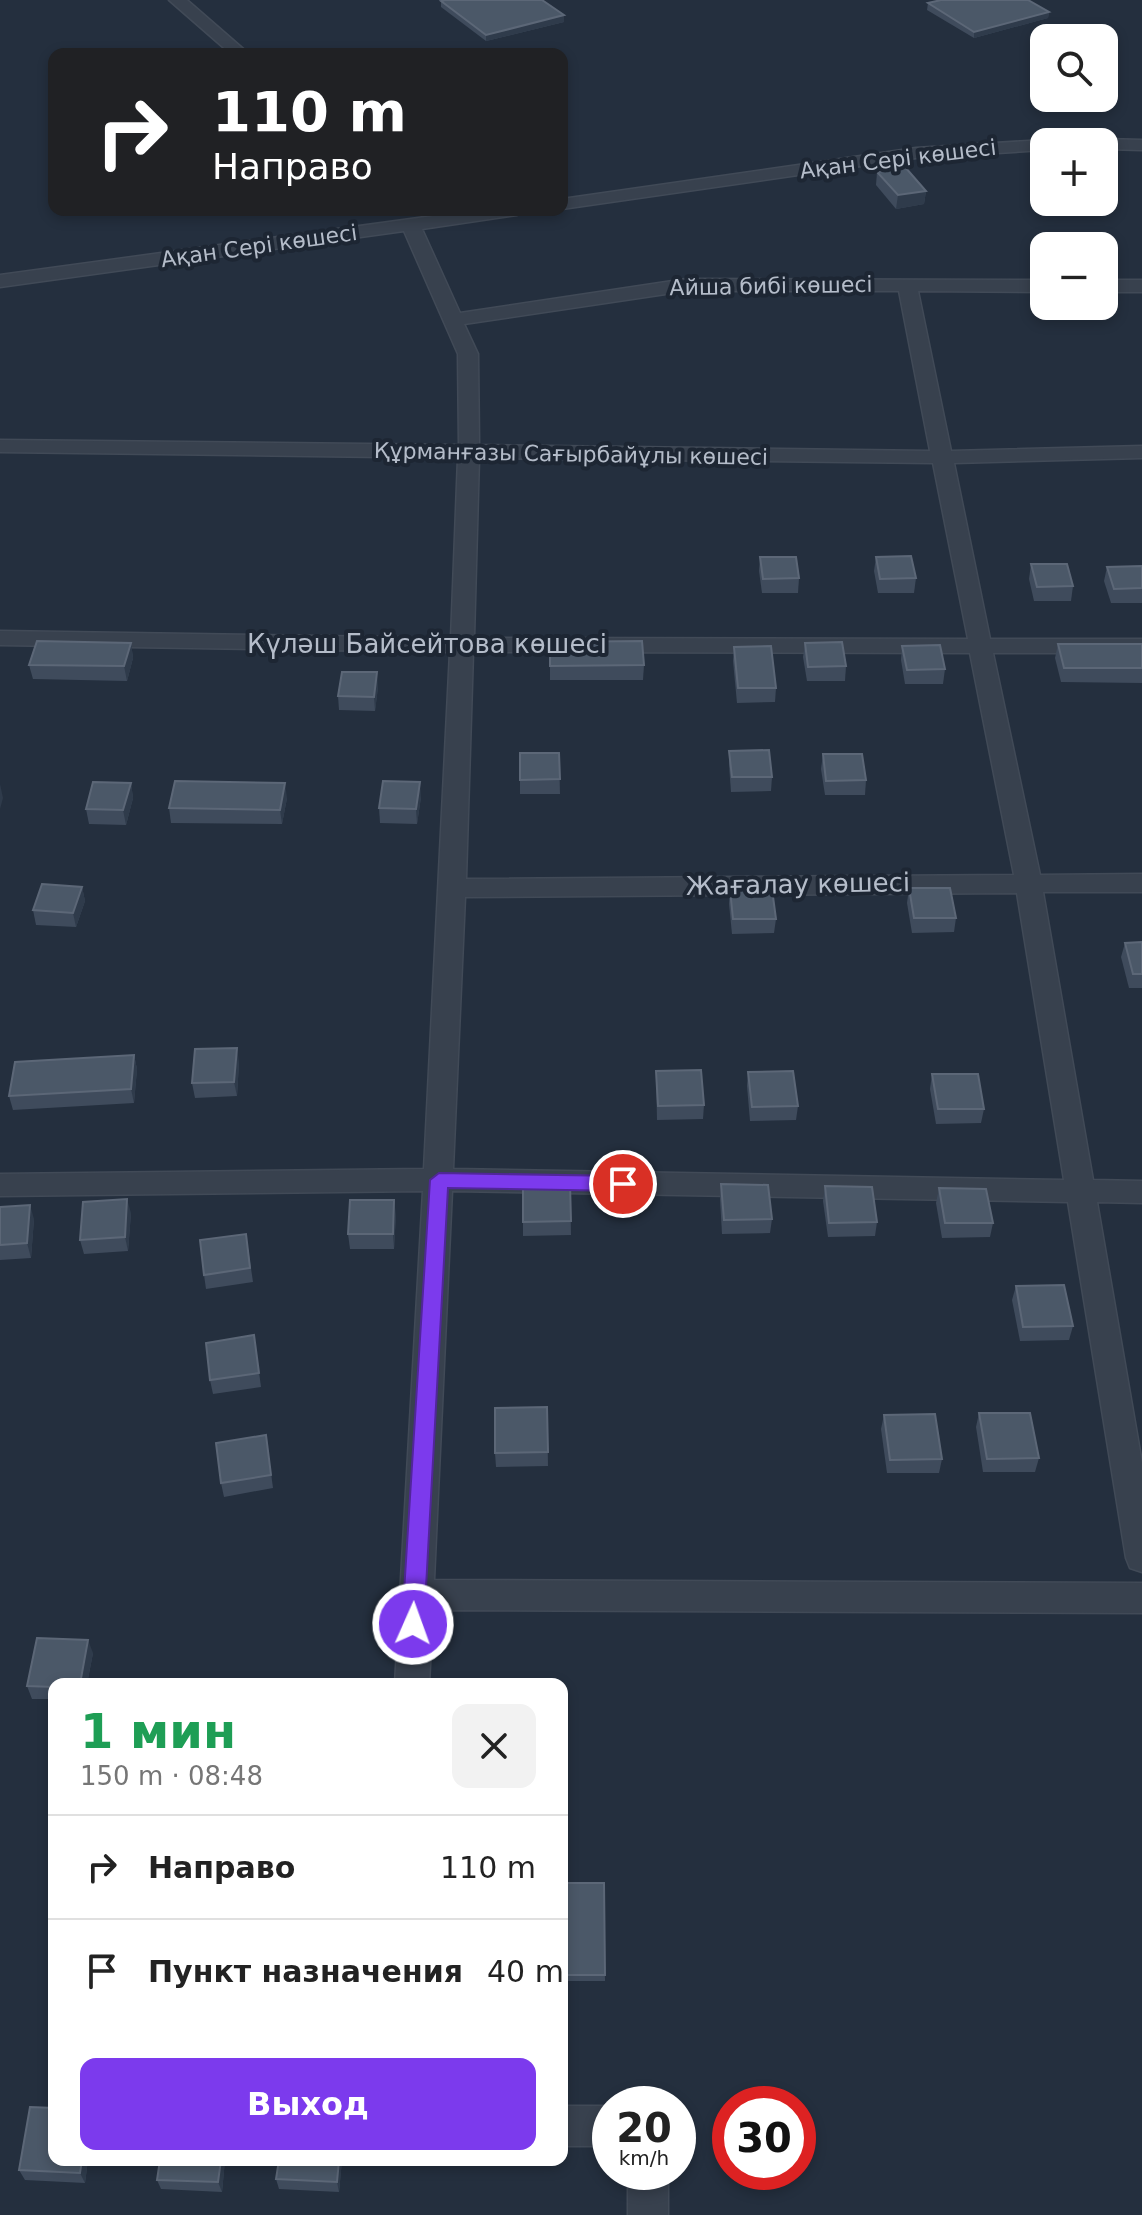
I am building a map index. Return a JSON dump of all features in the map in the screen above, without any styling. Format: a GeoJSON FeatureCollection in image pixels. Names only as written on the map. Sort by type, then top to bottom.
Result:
{"type":"FeatureCollection","features":[{"type":"Feature","properties":{"kind":"street"},"geometry":{"type":"LineString","coordinates":[[177,0],[234,48]]}},
{"type":"Feature","properties":{"kind":"street"},"geometry":{"type":"LineString","coordinates":[[1118,144],[1142,145]]}},
{"type":"Feature","properties":{"kind":"street","name":"Ақан Сері көшесі"},"geometry":{"type":"LineString","coordinates":[[568,203],[916,153],[1030,146]]}},
{"type":"Feature","properties":{"kind":"street","name":"Ақан Сері көшесі"},"geometry":{"type":"LineString","coordinates":[[0,281],[475,216]]}},
{"type":"Feature","properties":{"kind":"street"},"geometry":{"type":"LineString","coordinates":[[411,225],[468,354],[469,453],[453,888],[414,1595],[412,1678]]}},
{"type":"Feature","properties":{"kind":"street"},"geometry":{"type":"LineString","coordinates":[[907,284],[1028,881],[1142,1558]]}},
{"type":"Feature","properties":{"kind":"street","name":"Айша бибі көшесі"},"geometry":{"type":"LineString","coordinates":[[453,320],[686,285],[1030,286]]}},
{"type":"Feature","properties":{"kind":"street"},"geometry":{"type":"LineString","coordinates":[[1118,286],[1142,286]]}},
{"type":"Feature","properties":{"kind":"street","name":"Құрманғазы Сағырбайұлы көшесі"},"geometry":{"type":"LineString","coordinates":[[0,446],[943,457],[1142,452]]}},
{"type":"Feature","properties":{"kind":"street","name":"Күләш Байсейтова көшесі"},"geometry":{"type":"LineString","coordinates":[[0,638],[462,645],[1142,646]]}},
{"type":"Feature","properties":{"kind":"street","name":"Жағалау көшесі"},"geometry":{"type":"LineString","coordinates":[[453,888],[1028,881],[1142,883]]}},
{"type":"Feature","properties":{"kind":"street"},"geometry":{"type":"LineString","coordinates":[[0,1185],[439,1180],[1142,1192]]}},
{"type":"Feature","properties":{"kind":"street"},"geometry":{"type":"LineString","coordinates":[[414,1595],[1142,1598]]}},
{"type":"Feature","properties":{"kind":"street"},"geometry":{"type":"LineString","coordinates":[[568,2126],[592,2126]]}},
{"type":"Feature","properties":{"kind":"street"},"geometry":{"type":"LineString","coordinates":[[648,2190],[648,2215]]}},
{"type":"Feature","properties":{"kind":"building"},"geometry":{"type":"Polygon","coordinates":[[[542,0],[564,15],[486,35],[441,1],[542,0]]]}},
{"type":"Feature","properties":{"kind":"building"},"geometry":{"type":"Polygon","coordinates":[[[941,0],[1028,0],[1049,12],[974,32],[928,3],[941,0]]]}},
{"type":"Feature","properties":{"kind":"building"},"geometry":{"type":"Polygon","coordinates":[[[905,167],[926,191],[898,195],[877,172],[905,167]]]}},
{"type":"Feature","properties":{"kind":"building"},"geometry":{"type":"Polygon","coordinates":[[[911,556],[916,578],[880,579],[876,557],[911,556]]]}},
{"type":"Feature","properties":{"kind":"building"},"geometry":{"type":"Polygon","coordinates":[[[760,557],[796,557],[799,578],[763,579],[760,557]]]}},
{"type":"Feature","properties":{"kind":"building"},"geometry":{"type":"Polygon","coordinates":[[[1031,564],[1067,564],[1073,586],[1037,587],[1031,564]]]}},
{"type":"Feature","properties":{"kind":"building"},"geometry":{"type":"Polygon","coordinates":[[[1142,566],[1142,588],[1114,589],[1107,567],[1142,566]]]}},
{"type":"Feature","properties":{"kind":"building"},"geometry":{"type":"Polygon","coordinates":[[[37,641],[131,643],[124,666],[29,665],[37,641]]]}},
{"type":"Feature","properties":{"kind":"building"},"geometry":{"type":"Polygon","coordinates":[[[642,641],[644,665],[550,666],[550,642],[642,641]]]}},
{"type":"Feature","properties":{"kind":"building"},"geometry":{"type":"Polygon","coordinates":[[[842,642],[846,666],[808,667],[805,643],[842,642]]]}},
{"type":"Feature","properties":{"kind":"building"},"geometry":{"type":"Polygon","coordinates":[[[1058,644],[1142,644],[1142,668],[1064,668],[1058,644]]]}},
{"type":"Feature","properties":{"kind":"building"},"geometry":{"type":"Polygon","coordinates":[[[940,645],[945,669],[907,670],[902,646],[940,645]]]}},
{"type":"Feature","properties":{"kind":"building"},"geometry":{"type":"Polygon","coordinates":[[[771,646],[776,688],[738,688],[734,647],[771,646]]]}},
{"type":"Feature","properties":{"kind":"building"},"geometry":{"type":"Polygon","coordinates":[[[342,672],[377,672],[374,697],[338,696],[342,672]]]}},
{"type":"Feature","properties":{"kind":"building"},"geometry":{"type":"Polygon","coordinates":[[[769,750],[772,777],[732,777],[729,751],[769,750]]]}},
{"type":"Feature","properties":{"kind":"building"},"geometry":{"type":"Polygon","coordinates":[[[520,753],[559,753],[560,779],[520,780],[520,753]]]}},
{"type":"Feature","properties":{"kind":"building"},"geometry":{"type":"Polygon","coordinates":[[[823,754],[862,754],[866,780],[826,781],[823,754]]]}},
{"type":"Feature","properties":{"kind":"building"},"geometry":{"type":"Polygon","coordinates":[[[175,781],[285,783],[280,810],[169,808],[175,781]]]}},
{"type":"Feature","properties":{"kind":"building"},"geometry":{"type":"Polygon","coordinates":[[[383,781],[420,782],[416,809],[379,808],[383,781]]]}},
{"type":"Feature","properties":{"kind":"building"},"geometry":{"type":"Polygon","coordinates":[[[93,782],[131,783],[123,810],[86,809],[93,782]]]}},
{"type":"Feature","properties":{"kind":"building"},"geometry":{"type":"Polygon","coordinates":[[[42,884],[82,887],[73,913],[33,910],[42,884]]]}},
{"type":"Feature","properties":{"kind":"building"},"geometry":{"type":"Polygon","coordinates":[[[909,888],[950,888],[956,918],[914,918],[909,888]]]}},
{"type":"Feature","properties":{"kind":"building"},"geometry":{"type":"Polygon","coordinates":[[[730,889],[772,889],[776,919],[733,919],[730,889]]]}},
{"type":"Feature","properties":{"kind":"building"},"geometry":{"type":"Polygon","coordinates":[[[1142,942],[1142,974],[1133,974],[1125,943],[1142,942]]]}},
{"type":"Feature","properties":{"kind":"building"},"geometry":{"type":"Polygon","coordinates":[[[237,1048],[234,1082],[192,1083],[195,1049],[237,1048]]]}},
{"type":"Feature","properties":{"kind":"building"},"geometry":{"type":"Polygon","coordinates":[[[134,1055],[131,1089],[9,1096],[15,1062],[134,1055]]]}},
{"type":"Feature","properties":{"kind":"building"},"geometry":{"type":"Polygon","coordinates":[[[701,1070],[704,1105],[658,1106],[656,1071],[701,1070]]]}},
{"type":"Feature","properties":{"kind":"building"},"geometry":{"type":"Polygon","coordinates":[[[793,1071],[798,1106],[752,1107],[748,1072],[793,1071]]]}},
{"type":"Feature","properties":{"kind":"building"},"geometry":{"type":"Polygon","coordinates":[[[932,1074],[978,1074],[984,1109],[938,1109],[932,1074]]]}},
{"type":"Feature","properties":{"kind":"building"},"geometry":{"type":"Polygon","coordinates":[[[570,1183],[571,1221],[523,1222],[523,1184],[570,1183]]]}},
{"type":"Feature","properties":{"kind":"building"},"geometry":{"type":"Polygon","coordinates":[[[721,1184],[768,1185],[772,1219],[724,1220],[721,1184]]]}},
{"type":"Feature","properties":{"kind":"building"},"geometry":{"type":"Polygon","coordinates":[[[825,1186],[872,1187],[877,1222],[829,1223],[825,1186]]]}},
{"type":"Feature","properties":{"kind":"building"},"geometry":{"type":"Polygon","coordinates":[[[939,1188],[986,1189],[993,1223],[945,1223],[939,1188]]]}},
{"type":"Feature","properties":{"kind":"building"},"geometry":{"type":"Polygon","coordinates":[[[127,1199],[125,1237],[80,1240],[83,1202],[127,1199]]]}},
{"type":"Feature","properties":{"kind":"building"},"geometry":{"type":"Polygon","coordinates":[[[350,1200],[394,1200],[393,1234],[348,1234],[350,1200]]]}},
{"type":"Feature","properties":{"kind":"building"},"geometry":{"type":"Polygon","coordinates":[[[30,1205],[27,1243],[0,1245],[0,1207],[30,1205]]]}},
{"type":"Feature","properties":{"kind":"building"},"geometry":{"type":"Polygon","coordinates":[[[246,1234],[250,1268],[204,1275],[200,1240],[246,1234]]]}},
{"type":"Feature","properties":{"kind":"building"},"geometry":{"type":"Polygon","coordinates":[[[1064,1285],[1073,1326],[1023,1327],[1016,1286],[1064,1285]]]}},
{"type":"Feature","properties":{"kind":"building"},"geometry":{"type":"Polygon","coordinates":[[[254,1335],[259,1373],[210,1380],[206,1343],[254,1335]]]}},
{"type":"Feature","properties":{"kind":"building"},"geometry":{"type":"Polygon","coordinates":[[[547,1407],[548,1452],[495,1453],[495,1408],[547,1407]]]}},
{"type":"Feature","properties":{"kind":"building"},"geometry":{"type":"Polygon","coordinates":[[[979,1413],[1030,1413],[1039,1458],[987,1459],[979,1413]]]}},
{"type":"Feature","properties":{"kind":"building"},"geometry":{"type":"Polygon","coordinates":[[[935,1414],[942,1459],[890,1460],[884,1415],[935,1414]]]}},
{"type":"Feature","properties":{"kind":"building"},"geometry":{"type":"Polygon","coordinates":[[[266,1435],[271,1475],[221,1483],[216,1443],[266,1435]]]}},
{"type":"Feature","properties":{"kind":"building"},"geometry":{"type":"Polygon","coordinates":[[[37,1638],[88,1640],[81,1678],[48,1678],[48,1687],[27,1686],[37,1638]]]}},
{"type":"Feature","properties":{"kind":"building"},"geometry":{"type":"Polygon","coordinates":[[[568,1883],[604,1883],[605,1975],[568,1975],[568,1883]]]}},
{"type":"Feature","properties":{"kind":"building"},"geometry":{"type":"Polygon","coordinates":[[[30,2107],[48,2108],[48,2166],[81,2166],[80,2173],[19,2170],[30,2107]]]}},
{"type":"Feature","properties":{"kind":"building"},"geometry":{"type":"Polygon","coordinates":[[[159,2166],[220,2166],[218,2182],[157,2180],[159,2166]]]}},
{"type":"Feature","properties":{"kind":"building"},"geometry":{"type":"Polygon","coordinates":[[[278,2166],[338,2166],[337,2182],[276,2179],[278,2166]]]}},
{"type":"Feature","properties":{"kind":"route"},"geometry":{"type":"LineString","coordinates":[[413,1624],[439,1180],[623,1184]]}}]}
